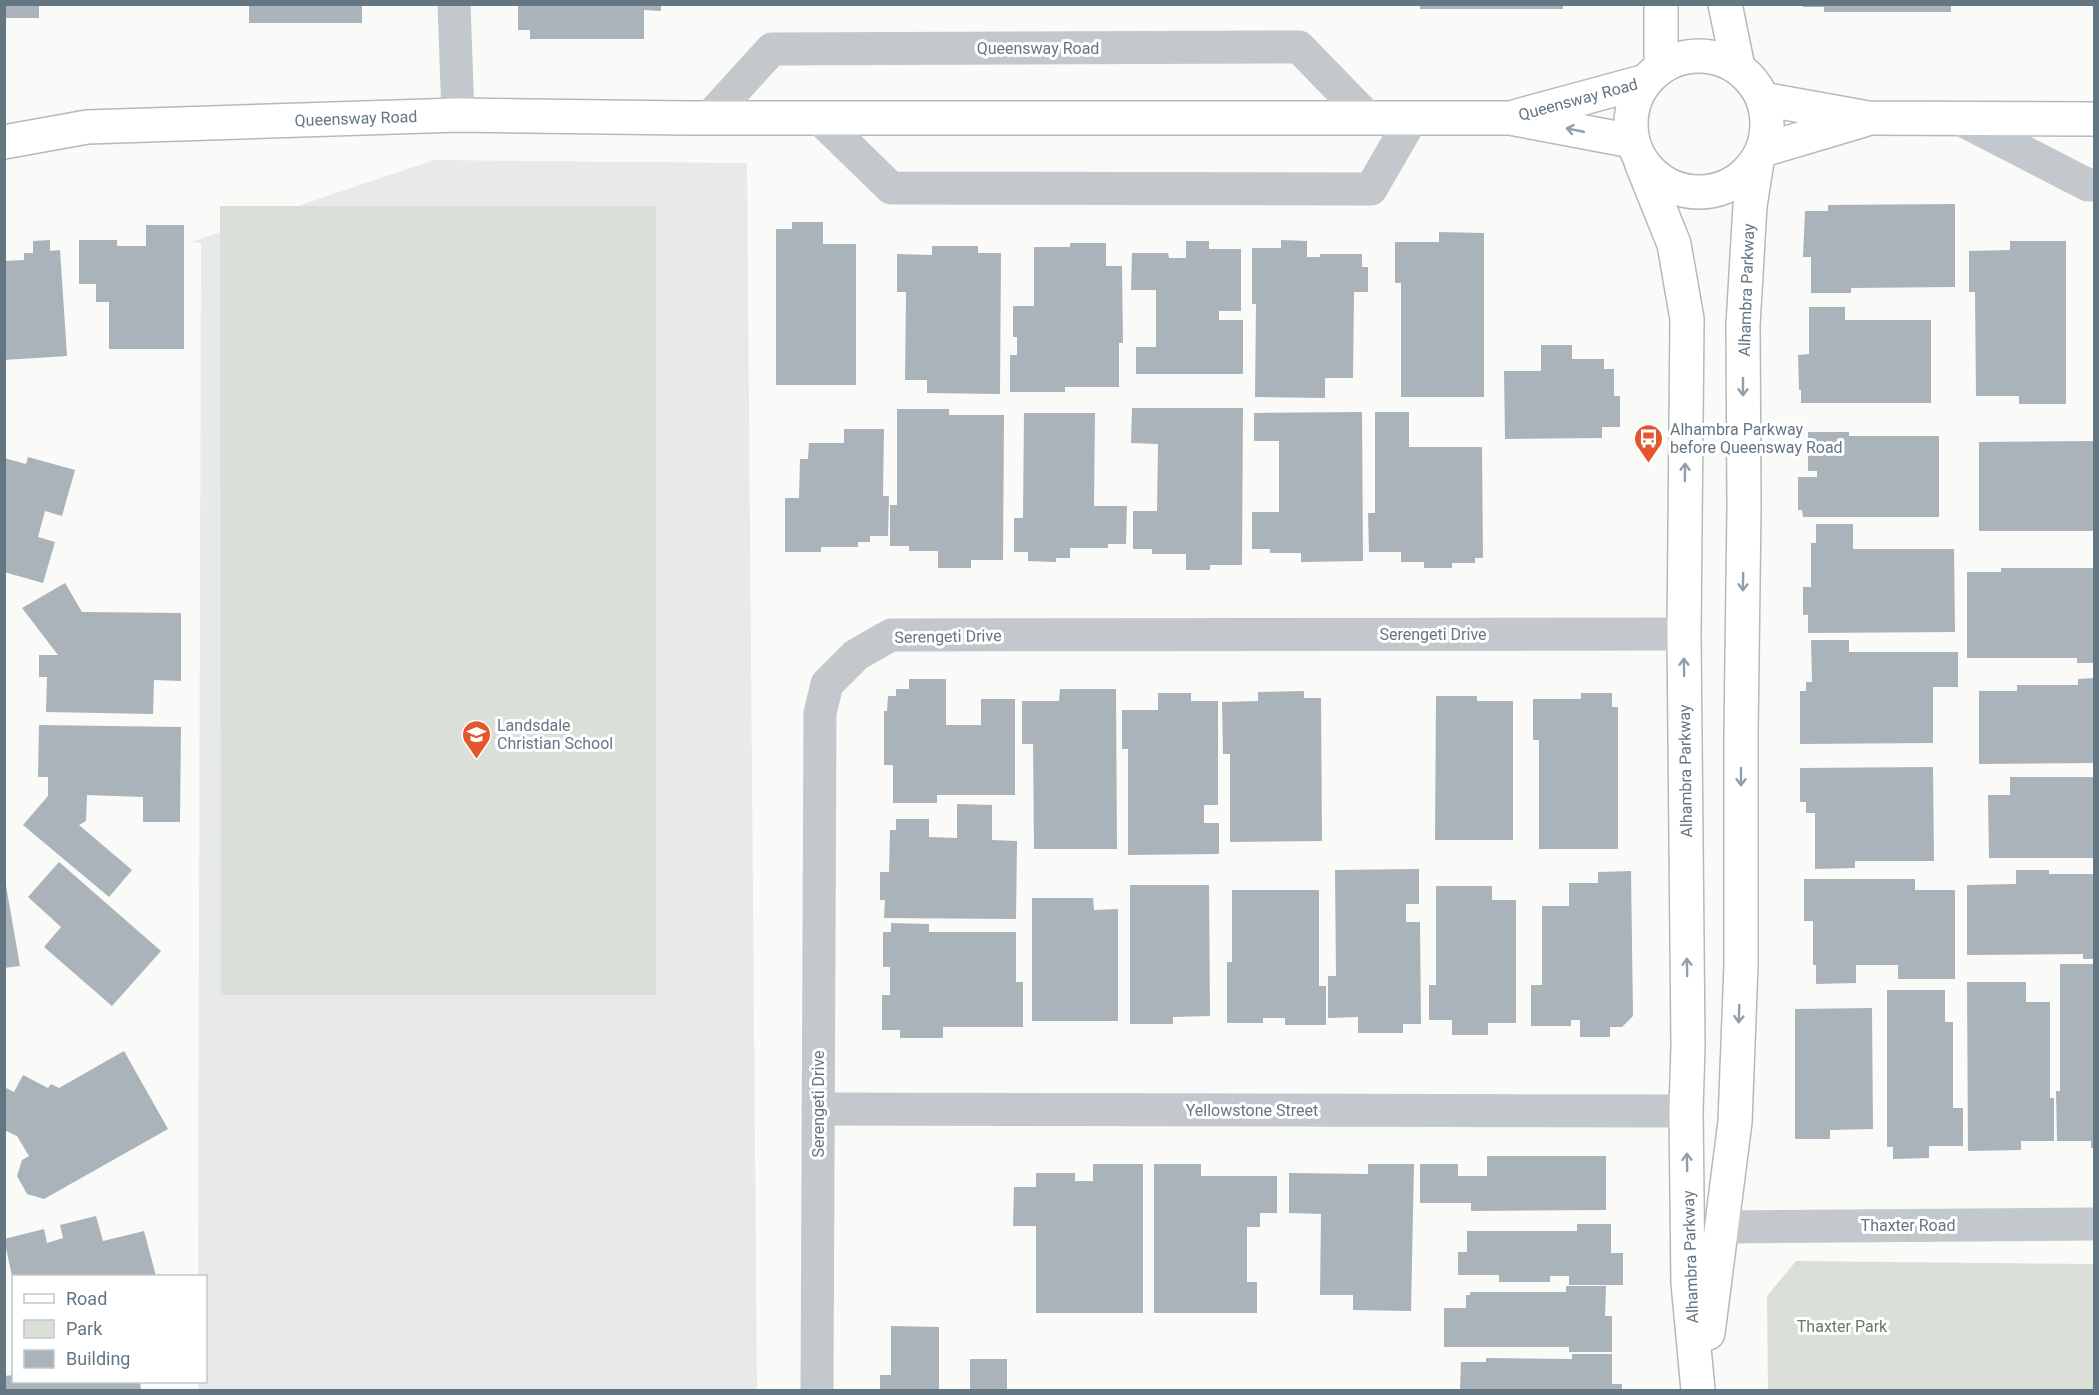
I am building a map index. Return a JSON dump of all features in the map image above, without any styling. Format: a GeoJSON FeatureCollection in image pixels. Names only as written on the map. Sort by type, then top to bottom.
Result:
{"type":"FeatureCollection","features":[{"type":"Feature","properties":{"kind":"street"},"geometry":{"type":"LineString","coordinates":[[454,4],[458,115]]}},
{"type":"Feature","properties":{"kind":"street"},"geometry":{"type":"LineString","coordinates":[[1653,74],[1680,58],[1700,56],[1720,59],[1738,67],[1753,81],[1763,99],[1768,125],[1760,156],[1741,178],[1722,189],[1699,193],[1676,189],[1656,178],[1636,151],[1632,109],[1653,74],[1661,4]]}},
{"type":"Feature","properties":{"kind":"street"},"geometry":{"type":"LineString","coordinates":[[1725,4],[1738,67]]}},
{"type":"Feature","properties":{"kind":"street","name":"Queensway Road"},"geometry":{"type":"LineString","coordinates":[[709,118],[772,49],[1287,47],[1299,47],[1368,118]]}},
{"type":"Feature","properties":{"kind":"street","name":"Queensway Road"},"geometry":{"type":"LineString","coordinates":[[1510,118],[1653,74]]}},
{"type":"Feature","properties":{"kind":"street"},"geometry":{"type":"LineString","coordinates":[[1763,99],[1868,118],[2094,118]]}},
{"type":"Feature","properties":{"kind":"street","name":"Queensway Road"},"geometry":{"type":"LineString","coordinates":[[4,142],[87,128],[458,115],[709,118],[1510,118],[1636,151]]}},
{"type":"Feature","properties":{"kind":"street"},"geometry":{"type":"LineString","coordinates":[[819,118],[891,188],[1371,189],[1412,118]]}},
{"type":"Feature","properties":{"kind":"street"},"geometry":{"type":"LineString","coordinates":[[1760,156],[1868,118]]}},
{"type":"Feature","properties":{"kind":"street"},"geometry":{"type":"LineString","coordinates":[[1958,118],[2088,185],[2094,185]]}},
{"type":"Feature","properties":{"kind":"street","name":"Alhambra Parkway"},"geometry":{"type":"LineString","coordinates":[[1636,151],[1674,244],[1687,319],[1684,634],[1688,1046],[1686,1111],[1688,1283],[1698,1389]]}},
{"type":"Feature","properties":{"kind":"street","name":"Alhambra Parkway"},"geometry":{"type":"LineString","coordinates":[[1698,1389],[1708,1334],[1735,1122],[1741,965],[1743,324],[1750,206],[1760,156]]}},
{"type":"Feature","properties":{"kind":"street","name":"Serengeti Drive"},"geometry":{"type":"LineString","coordinates":[[816,1390],[820,713],[827,684],[856,655],[891,635],[1684,634]]}},
{"type":"Feature","properties":{"kind":"street","name":"Yellowstone Street"},"geometry":{"type":"LineString","coordinates":[[818,1109],[1686,1111]]}},
{"type":"Feature","properties":{"kind":"street","name":"Thaxter Road"},"geometry":{"type":"LineString","coordinates":[[1722,1227],[2094,1224]]}},
{"type":"Feature","properties":{"kind":"shaded area","name":"Landsdale Christian School"},"geometry":{"type":"Polygon","coordinates":[[[434,160],[747,163],[757,1390],[198,1390],[198,1383],[207,1383],[207,1275],[198,1275],[201,243],[191,242],[434,160]]]}},
{"type":"Feature","properties":{"kind":"green space"},"geometry":{"type":"Polygon","coordinates":[[[220,206],[656,206],[656,995],[221,995],[220,206]]]}},
{"type":"Feature","properties":{"kind":"green space","name":"Thaxter Park"},"geometry":{"type":"Polygon","coordinates":[[[1796,1261],[2094,1264],[2094,1390],[1768,1390],[1767,1296],[1796,1261]]]}},
{"type":"Feature","properties":{"kind":"building"},"geometry":{"type":"Polygon","coordinates":[[[4,4],[39,4],[39,18],[4,18],[4,4]]]}},
{"type":"Feature","properties":{"kind":"building"},"geometry":{"type":"Polygon","coordinates":[[[249,4],[362,4],[362,23],[249,23],[249,4]]]}},
{"type":"Feature","properties":{"kind":"building"},"geometry":{"type":"Polygon","coordinates":[[[518,4],[661,4],[661,11],[644,10],[644,39],[530,39],[530,30],[518,30],[518,4]]]}},
{"type":"Feature","properties":{"kind":"building"},"geometry":{"type":"Polygon","coordinates":[[[1420,4],[1563,4],[1563,9],[1420,9],[1420,4]]]}},
{"type":"Feature","properties":{"kind":"building"},"geometry":{"type":"Polygon","coordinates":[[[1803,4],[1951,4],[1951,12],[1824,12],[1824,7],[1803,7],[1803,4]]]}},
{"type":"Feature","properties":{"kind":"building"},"geometry":{"type":"Polygon","coordinates":[[[1955,204],[1955,287],[1851,288],[1851,293],[1811,293],[1811,257],[1803,257],[1805,211],[1828,211],[1828,205],[1955,204]]]}},
{"type":"Feature","properties":{"kind":"building"},"geometry":{"type":"Polygon","coordinates":[[[792,222],[823,222],[823,244],[856,244],[856,385],[776,385],[776,229],[792,229],[792,222]]]}},
{"type":"Feature","properties":{"kind":"building"},"geometry":{"type":"Polygon","coordinates":[[[146,225],[184,225],[184,349],[109,349],[109,302],[96,302],[96,284],[79,284],[79,240],[117,240],[117,246],[146,246],[146,225]]]}},
{"type":"Feature","properties":{"kind":"building"},"geometry":{"type":"Polygon","coordinates":[[[1439,232],[1484,233],[1484,397],[1401,397],[1401,283],[1395,283],[1395,242],[1439,242],[1439,232]]]}},
{"type":"Feature","properties":{"kind":"building"},"geometry":{"type":"Polygon","coordinates":[[[50,240],[50,251],[60,250],[67,356],[4,360],[4,261],[24,260],[24,253],[33,253],[33,241],[50,240]]]}},
{"type":"Feature","properties":{"kind":"building"},"geometry":{"type":"Polygon","coordinates":[[[1281,240],[1307,241],[1307,257],[1320,257],[1320,254],[1362,254],[1362,267],[1368,267],[1368,292],[1354,292],[1353,378],[1325,378],[1325,398],[1255,397],[1256,304],[1252,304],[1252,248],[1281,248],[1281,240]]]}},
{"type":"Feature","properties":{"kind":"building"},"geometry":{"type":"Polygon","coordinates":[[[1186,241],[1209,241],[1209,249],[1241,249],[1241,311],[1219,311],[1219,320],[1243,320],[1243,374],[1136,374],[1136,347],[1156,347],[1156,290],[1131,290],[1132,253],[1168,253],[1169,258],[1186,258],[1186,241]]]}},
{"type":"Feature","properties":{"kind":"building"},"geometry":{"type":"Polygon","coordinates":[[[2010,241],[2066,241],[2066,404],[2019,404],[2019,396],[1976,396],[1975,292],[1969,292],[1969,251],[2010,250],[2010,241]]]}},
{"type":"Feature","properties":{"kind":"building"},"geometry":{"type":"Polygon","coordinates":[[[1070,243],[1106,243],[1106,266],[1122,266],[1123,343],[1119,343],[1119,387],[1065,387],[1065,392],[1010,392],[1010,355],[1017,355],[1017,337],[1013,337],[1013,306],[1034,306],[1034,247],[1070,247],[1070,243]]]}},
{"type":"Feature","properties":{"kind":"building"},"geometry":{"type":"Polygon","coordinates":[[[932,246],[978,246],[978,253],[1001,253],[1000,394],[927,393],[927,380],[905,380],[906,292],[897,292],[897,254],[932,255],[932,246]]]}},
{"type":"Feature","properties":{"kind":"building"},"geometry":{"type":"Polygon","coordinates":[[[1809,307],[1845,307],[1845,320],[1931,320],[1931,403],[1801,403],[1798,355],[1809,354],[1809,307]]]}},
{"type":"Feature","properties":{"kind":"building"},"geometry":{"type":"Polygon","coordinates":[[[1541,345],[1572,345],[1572,359],[1604,359],[1604,369],[1614,369],[1614,396],[1620,396],[1620,427],[1602,427],[1602,438],[1505,439],[1504,371],[1541,371],[1541,345]]]}},
{"type":"Feature","properties":{"kind":"building"},"geometry":{"type":"Polygon","coordinates":[[[1132,408],[1243,408],[1242,565],[1210,565],[1210,570],[1186,570],[1186,554],[1152,554],[1152,549],[1133,549],[1133,511],[1157,511],[1158,444],[1131,443],[1132,408]]]}},
{"type":"Feature","properties":{"kind":"building"},"geometry":{"type":"Polygon","coordinates":[[[897,409],[949,409],[949,415],[1004,415],[1003,560],[971,560],[971,568],[938,568],[938,551],[909,551],[909,546],[890,546],[890,505],[897,505],[897,409]]]}},
{"type":"Feature","properties":{"kind":"building"},"geometry":{"type":"Polygon","coordinates":[[[1362,412],[1363,561],[1301,562],[1301,553],[1270,553],[1270,549],[1252,549],[1252,512],[1279,512],[1279,441],[1254,441],[1254,413],[1362,412]]]}},
{"type":"Feature","properties":{"kind":"building"},"geometry":{"type":"Polygon","coordinates":[[[1375,412],[1409,412],[1409,447],[1482,447],[1483,558],[1475,558],[1475,563],[1452,563],[1452,568],[1424,568],[1424,562],[1401,562],[1401,552],[1369,552],[1368,513],[1375,513],[1375,412]]]}},
{"type":"Feature","properties":{"kind":"building"},"geometry":{"type":"Polygon","coordinates":[[[1024,413],[1095,413],[1094,506],[1127,506],[1126,544],[1108,544],[1108,548],[1070,548],[1070,558],[1056,558],[1056,562],[1028,561],[1028,552],[1014,552],[1014,518],[1023,518],[1024,413]]]}},
{"type":"Feature","properties":{"kind":"building"},"geometry":{"type":"Polygon","coordinates":[[[844,429],[884,429],[883,496],[889,496],[888,536],[870,536],[870,542],[858,542],[858,547],[821,547],[821,552],[785,552],[785,498],[799,498],[800,459],[808,459],[809,443],[844,443],[844,429]]]}},
{"type":"Feature","properties":{"kind":"building"},"geometry":{"type":"Polygon","coordinates":[[[1808,432],[1849,432],[1849,436],[1939,436],[1939,517],[1803,517],[1802,510],[1798,510],[1798,477],[1817,477],[1817,471],[1808,471],[1808,432]]]}},
{"type":"Feature","properties":{"kind":"building"},"geometry":{"type":"Polygon","coordinates":[[[2094,441],[2094,531],[1979,531],[1979,442],[2094,441]]]}},
{"type":"Feature","properties":{"kind":"building"},"geometry":{"type":"Polygon","coordinates":[[[28,457],[75,470],[62,516],[45,511],[38,537],[55,542],[43,583],[4,572],[4,458],[26,464],[28,457]]]}},
{"type":"Feature","properties":{"kind":"building"},"geometry":{"type":"Polygon","coordinates":[[[1816,524],[1853,524],[1853,549],[1954,549],[1955,632],[1808,633],[1808,615],[1803,615],[1803,587],[1811,587],[1811,543],[1816,543],[1816,524]]]}},
{"type":"Feature","properties":{"kind":"building"},"geometry":{"type":"Polygon","coordinates":[[[2001,568],[2094,568],[2094,663],[2077,663],[2077,658],[1967,658],[1967,572],[2001,572],[2001,568]]]}},
{"type":"Feature","properties":{"kind":"building"},"geometry":{"type":"Polygon","coordinates":[[[65,583],[82,612],[181,613],[181,681],[154,680],[153,714],[46,712],[47,677],[39,677],[39,655],[58,655],[22,608],[65,583]]]}},
{"type":"Feature","properties":{"kind":"building"},"geometry":{"type":"Polygon","coordinates":[[[1811,640],[1849,640],[1849,652],[1958,652],[1958,687],[1933,687],[1933,743],[1800,744],[1800,691],[1806,691],[1806,682],[1812,682],[1811,640]]]}},
{"type":"Feature","properties":{"kind":"building"},"geometry":{"type":"Polygon","coordinates":[[[2094,678],[2094,763],[1979,764],[1979,691],[2017,691],[2017,685],[2078,685],[2078,679],[2094,678]]]}},
{"type":"Feature","properties":{"kind":"building"},"geometry":{"type":"Polygon","coordinates":[[[909,679],[946,679],[946,725],[981,725],[981,699],[1015,699],[1015,795],[937,795],[937,803],[893,803],[893,765],[884,765],[884,711],[887,711],[888,696],[896,696],[896,689],[909,689],[909,679]]]}},
{"type":"Feature","properties":{"kind":"building"},"geometry":{"type":"Polygon","coordinates":[[[1060,689],[1116,689],[1117,849],[1034,849],[1033,744],[1022,744],[1022,701],[1059,701],[1060,689]]]}},
{"type":"Feature","properties":{"kind":"building"},"geometry":{"type":"Polygon","coordinates":[[[1304,691],[1304,698],[1321,698],[1322,841],[1230,842],[1230,754],[1223,754],[1222,702],[1258,701],[1258,692],[1304,691]]]}},
{"type":"Feature","properties":{"kind":"building"},"geometry":{"type":"Polygon","coordinates":[[[1158,693],[1191,693],[1191,701],[1218,701],[1218,805],[1204,805],[1204,823],[1219,823],[1219,854],[1128,855],[1128,749],[1122,749],[1122,710],[1158,710],[1158,693]]]}},
{"type":"Feature","properties":{"kind":"building"},"geometry":{"type":"Polygon","coordinates":[[[1581,693],[1612,693],[1612,707],[1618,707],[1618,849],[1539,849],[1539,740],[1533,740],[1533,699],[1581,699],[1581,693]]]}},
{"type":"Feature","properties":{"kind":"building"},"geometry":{"type":"Polygon","coordinates":[[[1436,696],[1477,696],[1477,701],[1513,701],[1513,840],[1435,840],[1436,696]]]}},
{"type":"Feature","properties":{"kind":"building"},"geometry":{"type":"Polygon","coordinates":[[[39,725],[181,727],[180,822],[143,822],[143,797],[87,795],[86,821],[79,825],[132,870],[109,897],[23,825],[48,796],[48,777],[38,777],[39,725]]]}},
{"type":"Feature","properties":{"kind":"building"},"geometry":{"type":"Polygon","coordinates":[[[1933,767],[1934,861],[1855,861],[1855,868],[1815,869],[1815,813],[1806,813],[1806,802],[1800,802],[1800,768],[1933,767]]]}},
{"type":"Feature","properties":{"kind":"building"},"geometry":{"type":"Polygon","coordinates":[[[2010,777],[2094,777],[2094,858],[1989,858],[1988,795],[2010,795],[2010,777]]]}},
{"type":"Feature","properties":{"kind":"building"},"geometry":{"type":"Polygon","coordinates":[[[957,804],[992,805],[992,840],[1017,841],[1016,919],[884,918],[885,900],[880,900],[880,872],[889,872],[890,830],[896,830],[896,819],[929,819],[929,837],[957,838],[957,804]]]}},
{"type":"Feature","properties":{"kind":"building"},"geometry":{"type":"Polygon","coordinates":[[[59,862],[161,951],[112,1006],[44,947],[61,927],[28,897],[59,862]]]}},
{"type":"Feature","properties":{"kind":"building"},"geometry":{"type":"Polygon","coordinates":[[[1419,869],[1419,904],[1406,904],[1406,922],[1420,922],[1421,1024],[1403,1024],[1403,1033],[1358,1033],[1358,1017],[1328,1018],[1328,976],[1336,976],[1335,870],[1419,869]]]}},
{"type":"Feature","properties":{"kind":"building"},"geometry":{"type":"Polygon","coordinates":[[[2016,870],[2049,870],[2049,874],[2094,874],[2094,959],[2083,959],[2083,954],[1967,955],[1967,885],[2016,884],[2016,870]]]}},
{"type":"Feature","properties":{"kind":"building"},"geometry":{"type":"Polygon","coordinates":[[[1631,871],[1633,1016],[1622,1027],[1610,1027],[1610,1037],[1580,1037],[1580,1020],[1571,1020],[1571,1026],[1531,1026],[1531,985],[1542,985],[1542,906],[1569,906],[1569,883],[1598,883],[1598,872],[1631,871]]]}},
{"type":"Feature","properties":{"kind":"building"},"geometry":{"type":"Polygon","coordinates":[[[4,874],[20,966],[4,968],[4,874]]]}},
{"type":"Feature","properties":{"kind":"building"},"geometry":{"type":"Polygon","coordinates":[[[1804,879],[1915,879],[1915,890],[1955,890],[1955,979],[1898,979],[1898,965],[1856,965],[1856,983],[1816,984],[1816,965],[1813,965],[1813,921],[1804,921],[1804,879]]]}},
{"type":"Feature","properties":{"kind":"building"},"geometry":{"type":"Polygon","coordinates":[[[1130,885],[1209,885],[1210,1016],[1173,1017],[1173,1024],[1130,1024],[1130,885]]]}},
{"type":"Feature","properties":{"kind":"building"},"geometry":{"type":"Polygon","coordinates":[[[1436,886],[1492,886],[1492,900],[1516,900],[1516,1023],[1488,1023],[1488,1035],[1452,1035],[1452,1020],[1429,1020],[1429,985],[1436,985],[1436,886]]]}},
{"type":"Feature","properties":{"kind":"building"},"geometry":{"type":"Polygon","coordinates":[[[1232,890],[1319,890],[1319,986],[1326,986],[1326,1025],[1285,1025],[1285,1018],[1263,1018],[1263,1023],[1227,1023],[1227,962],[1232,962],[1232,890]]]}},
{"type":"Feature","properties":{"kind":"building"},"geometry":{"type":"Polygon","coordinates":[[[1032,898],[1093,898],[1094,910],[1118,909],[1118,1021],[1032,1021],[1032,898]]]}},
{"type":"Feature","properties":{"kind":"building"},"geometry":{"type":"Polygon","coordinates":[[[891,923],[929,924],[929,932],[1016,932],[1016,982],[1023,982],[1023,1027],[943,1027],[943,1038],[900,1038],[900,1030],[882,1030],[882,995],[890,995],[890,967],[883,967],[883,932],[891,932],[891,923]]]}},
{"type":"Feature","properties":{"kind":"building"},"geometry":{"type":"Polygon","coordinates":[[[2060,964],[2094,964],[2094,1148],[2091,1148],[2091,1141],[2057,1141],[2056,1091],[2060,1091],[2060,964]]]}},
{"type":"Feature","properties":{"kind":"building"},"geometry":{"type":"Polygon","coordinates":[[[1967,982],[2026,982],[2026,1002],[2050,1002],[2050,1098],[2054,1098],[2054,1141],[2021,1141],[2021,1150],[1968,1151],[1967,982]]]}},
{"type":"Feature","properties":{"kind":"building"},"geometry":{"type":"Polygon","coordinates":[[[1887,990],[1945,990],[1945,1022],[1953,1022],[1953,1108],[1963,1108],[1963,1146],[1929,1146],[1929,1158],[1893,1159],[1893,1147],[1887,1147],[1887,990]]]}},
{"type":"Feature","properties":{"kind":"building"},"geometry":{"type":"Polygon","coordinates":[[[1872,1008],[1873,1129],[1830,1130],[1830,1139],[1795,1139],[1795,1009],[1872,1008]]]}},
{"type":"Feature","properties":{"kind":"building"},"geometry":{"type":"Polygon","coordinates":[[[124,1051],[168,1129],[44,1199],[27,1194],[17,1176],[22,1160],[29,1156],[17,1136],[4,1130],[6,1088],[14,1092],[23,1075],[48,1088],[51,1084],[59,1088],[124,1051]]]}},
{"type":"Feature","properties":{"kind":"building"},"geometry":{"type":"Polygon","coordinates":[[[1487,1156],[1606,1156],[1606,1210],[1471,1211],[1471,1203],[1420,1203],[1420,1164],[1458,1164],[1458,1176],[1487,1176],[1487,1156]]]}},
{"type":"Feature","properties":{"kind":"building"},"geometry":{"type":"Polygon","coordinates":[[[1093,1164],[1143,1164],[1143,1313],[1036,1313],[1036,1226],[1013,1226],[1014,1187],[1036,1187],[1036,1173],[1075,1173],[1075,1181],[1093,1181],[1093,1164]]]}},
{"type":"Feature","properties":{"kind":"building"},"geometry":{"type":"Polygon","coordinates":[[[1154,1164],[1201,1164],[1201,1176],[1277,1176],[1277,1213],[1260,1213],[1260,1227],[1247,1227],[1247,1282],[1257,1282],[1257,1313],[1154,1313],[1154,1164]]]}},
{"type":"Feature","properties":{"kind":"building"},"geometry":{"type":"Polygon","coordinates":[[[1368,1164],[1414,1164],[1411,1311],[1353,1310],[1353,1295],[1320,1295],[1321,1214],[1289,1213],[1289,1173],[1368,1174],[1368,1164]]]}},
{"type":"Feature","properties":{"kind":"building"},"geometry":{"type":"Polygon","coordinates":[[[96,1216],[103,1241],[144,1231],[156,1275],[12,1276],[4,1239],[44,1229],[47,1243],[63,1238],[60,1225],[96,1216]]]}},
{"type":"Feature","properties":{"kind":"building"},"geometry":{"type":"Polygon","coordinates":[[[1577,1224],[1611,1224],[1611,1253],[1623,1253],[1623,1285],[1569,1285],[1569,1276],[1550,1276],[1550,1282],[1499,1282],[1499,1275],[1458,1275],[1458,1252],[1467,1252],[1467,1231],[1577,1231],[1577,1224]]]}},
{"type":"Feature","properties":{"kind":"building"},"geometry":{"type":"Polygon","coordinates":[[[1566,1286],[1606,1286],[1605,1316],[1612,1316],[1612,1352],[1569,1352],[1569,1347],[1444,1347],[1444,1308],[1466,1308],[1466,1295],[1470,1295],[1470,1292],[1566,1292],[1566,1286]]]}},
{"type":"Feature","properties":{"kind":"building"},"geometry":{"type":"Polygon","coordinates":[[[891,1326],[939,1327],[939,1390],[880,1390],[880,1375],[891,1375],[891,1326]]]}},
{"type":"Feature","properties":{"kind":"building"},"geometry":{"type":"Polygon","coordinates":[[[1572,1354],[1612,1354],[1612,1384],[1622,1384],[1622,1390],[1460,1390],[1461,1362],[1486,1362],[1486,1358],[1572,1359],[1572,1354]]]}},
{"type":"Feature","properties":{"kind":"building"},"geometry":{"type":"Polygon","coordinates":[[[970,1359],[1007,1359],[1007,1390],[970,1390],[970,1359]]]}},
{"type":"Feature","properties":{"kind":"building"},"geometry":{"type":"Polygon","coordinates":[[[12,1375],[12,1383],[140,1383],[141,1390],[4,1390],[4,1376],[12,1375]]]}},
{"type":"Feature","properties":{"kind":"place","name":"Alhambra Parkway before Queensway Road"},"geometry":{"type":"Point","coordinates":[1649,464]}},
{"type":"Feature","properties":{"kind":"place","name":"Landsdale Christian School"},"geometry":{"type":"Point","coordinates":[476,760]}}]}
